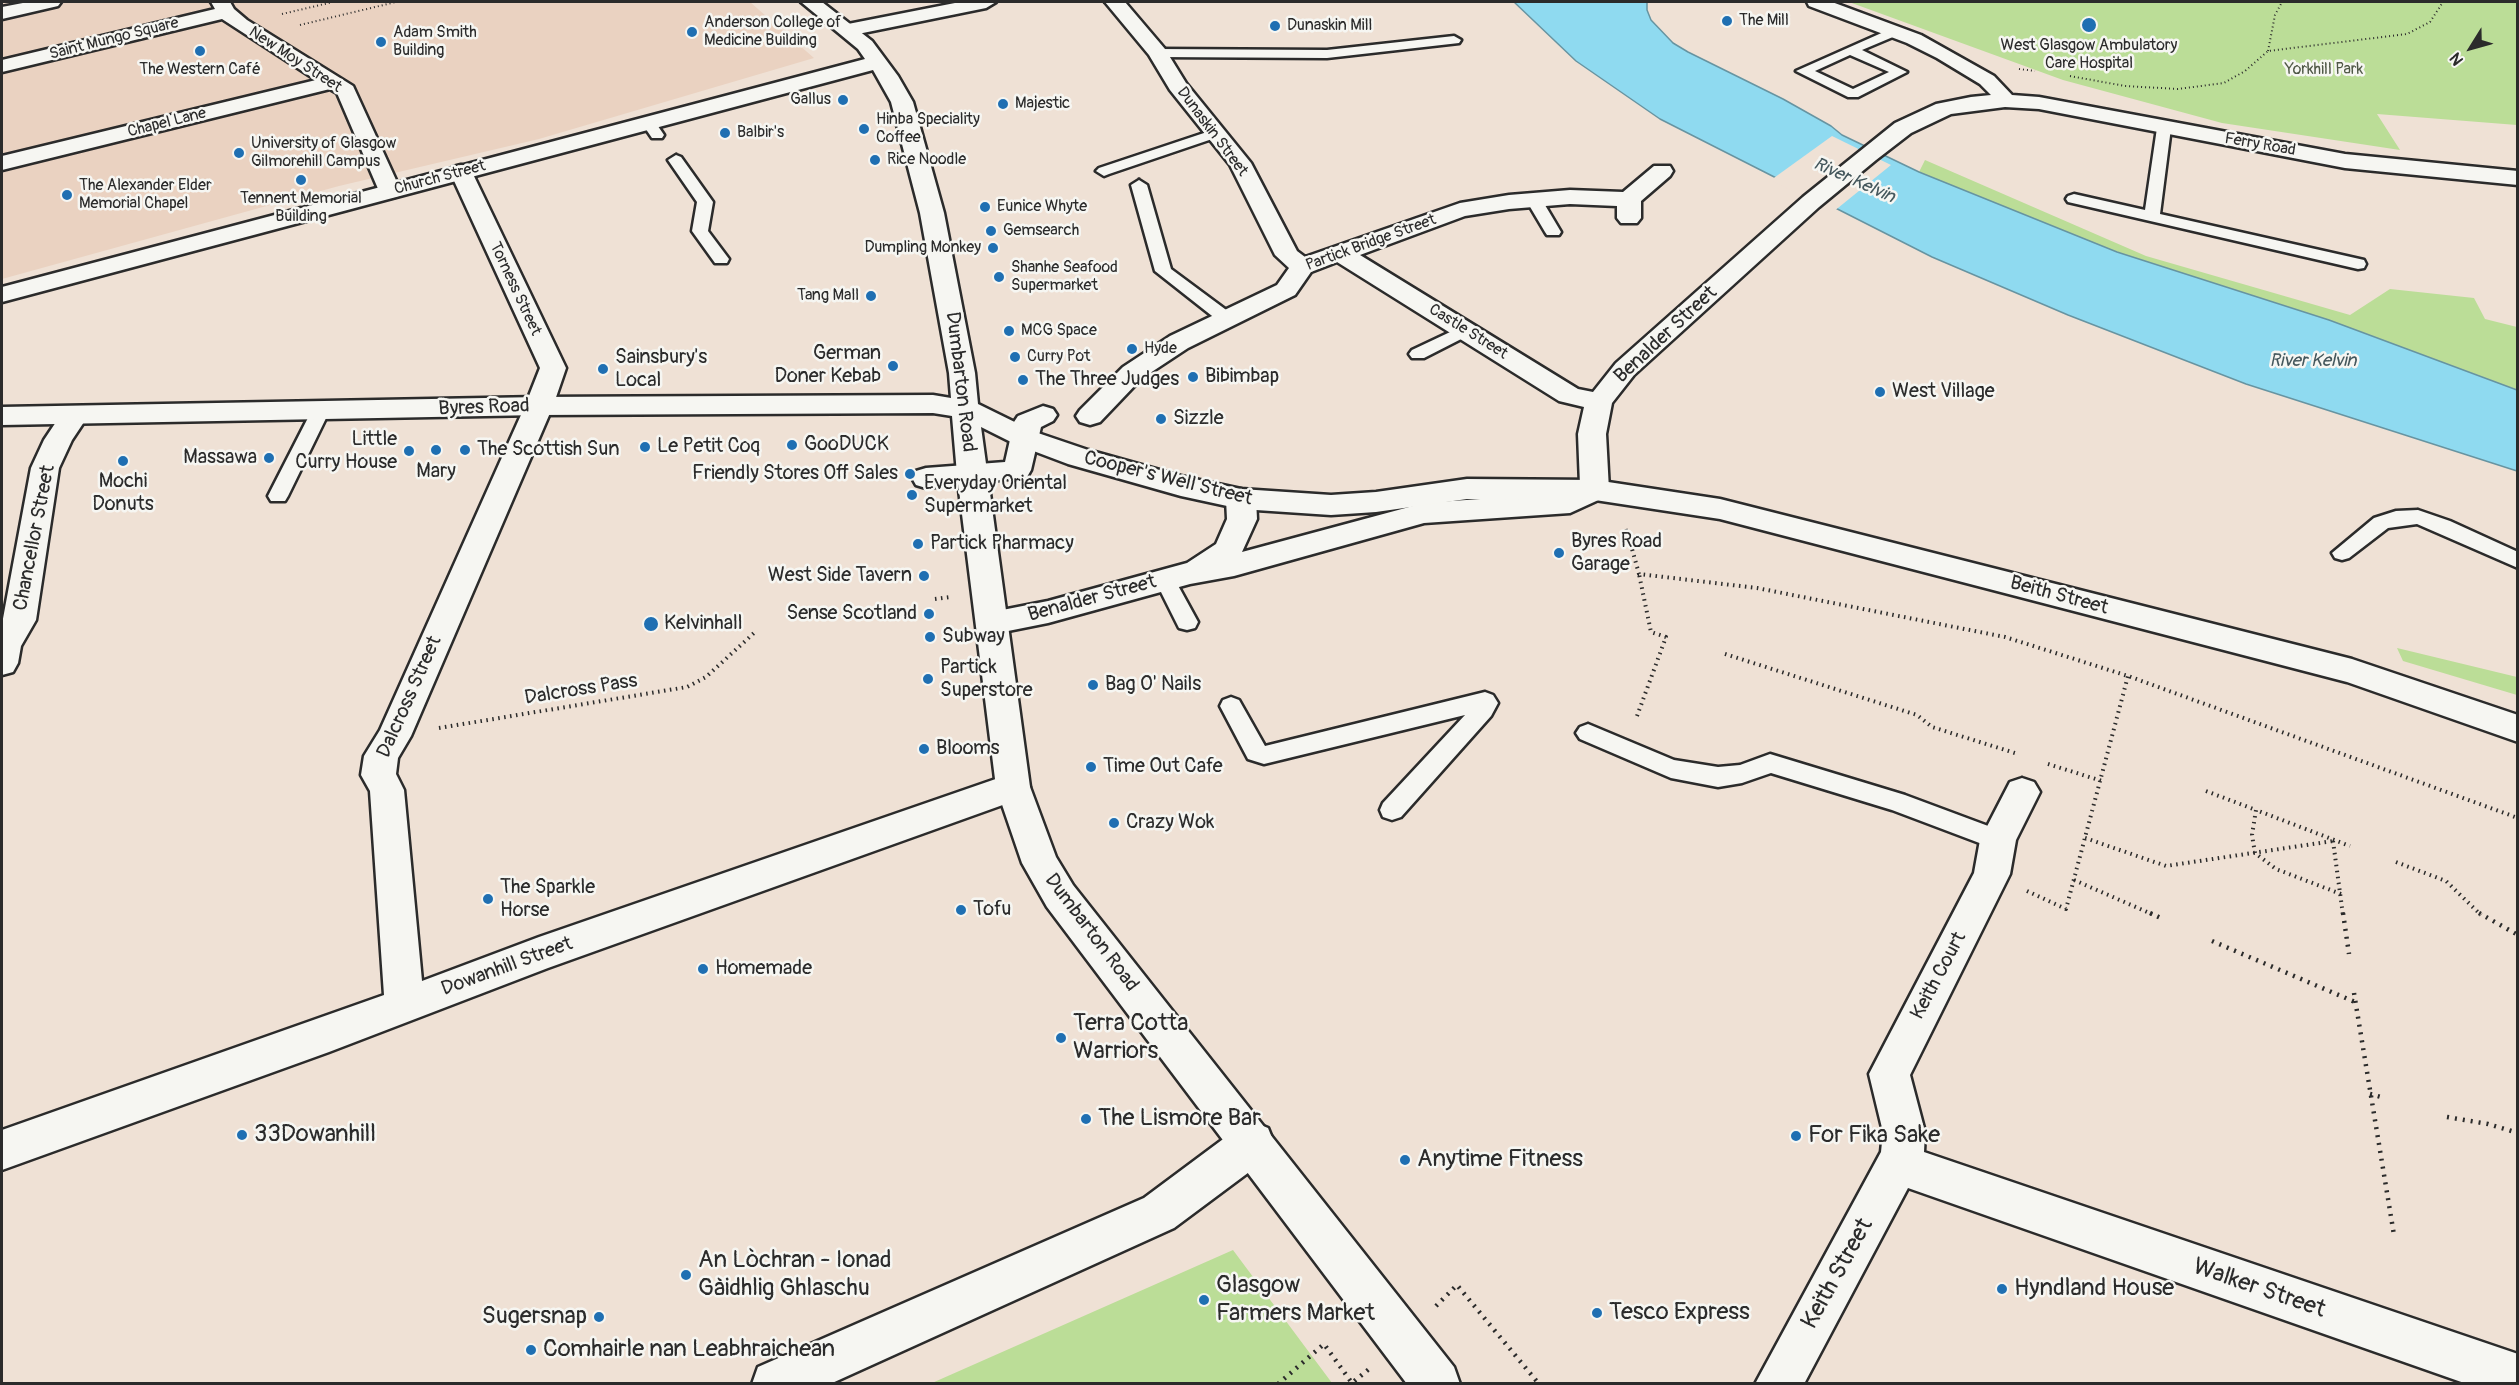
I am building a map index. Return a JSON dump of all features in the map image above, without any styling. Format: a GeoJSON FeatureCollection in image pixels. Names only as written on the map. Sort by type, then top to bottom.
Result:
{"type":"FeatureCollection","features":[{"type":"Feature","properties":{"kind":"street"},"geometry":{"type":"LineString","coordinates":[[2,13],[51,2]]}},
{"type":"Feature","properties":{"kind":"street","name":"Dumbarton Road"},"geometry":{"type":"LineString","coordinates":[[811,2],[848,30],[878,62],[902,102],[932,213],[962,373],[971,474],[993,622],[1013,787],[1040,863],[1059,896],[1437,1383]]}},
{"type":"Feature","properties":{"kind":"street"},"geometry":{"type":"LineString","coordinates":[[848,30],[986,2]]}},
{"type":"Feature","properties":{"kind":"street","name":"Dunaskin Street"},"geometry":{"type":"LineString","coordinates":[[1115,2],[1158,53],[1177,86],[1240,164],[1287,255],[1302,267]]}},
{"type":"Feature","properties":{"kind":"street"},"geometry":{"type":"LineString","coordinates":[[1816,2],[1894,31],[1975,71],[1998,90],[2005,101]]}},
{"type":"Feature","properties":{"kind":"street","name":"Saint Mungo Square"},"geometry":{"type":"LineString","coordinates":[[2,66],[229,13]]}},
{"type":"Feature","properties":{"kind":"street","name":"New Moy Street"},"geometry":{"type":"LineString","coordinates":[[229,13],[346,90],[390,191]]}},
{"type":"Feature","properties":{"kind":"street","name":"Church Street"},"geometry":{"type":"LineString","coordinates":[[2,295],[461,172],[652,128],[878,62]]}},
{"type":"Feature","properties":{"kind":"street","name":"Chapel Lane"},"geometry":{"type":"LineString","coordinates":[[2,163],[333,82]]}},
{"type":"Feature","properties":{"kind":"street","name":"Ferry Road"},"geometry":{"type":"LineString","coordinates":[[2005,101],[2039,103],[2137,120],[2164,128],[2345,161],[2517,178]]}},
{"type":"Feature","properties":{"kind":"street","name":"Benalder Street"},"geometry":{"type":"LineString","coordinates":[[993,622],[1037,614],[1177,576],[1234,566],[1424,513],[1570,503],[1605,492],[1592,434],[1599,402],[1625,369],[1811,202],[1903,128],[1925,116],[1971,104],[2005,101]]}},
{"type":"Feature","properties":{"kind":"street","name":"Partick Bridge Street"},"geometry":{"type":"LineString","coordinates":[[1090,416],[1132,373],[1179,342],[1286,290],[1302,267],[1325,257],[1341,254],[1460,210],[1570,197],[1629,209],[1662,171]]}},
{"type":"Feature","properties":{"kind":"street","name":"Torness Street"},"geometry":{"type":"LineString","coordinates":[[461,172],[553,368],[539,406]]}},
{"type":"Feature","properties":{"kind":"street","name":"Castle Street"},"geometry":{"type":"LineString","coordinates":[[1341,254],[1569,395],[1599,402]]}},
{"type":"Feature","properties":{"kind":"street","name":"Byres Road"},"geometry":{"type":"LineString","coordinates":[[2,417],[539,406],[899,403],[966,409]]}},
{"type":"Feature","properties":{"kind":"street","name":"Dalcross Street"},"geometry":{"type":"LineString","coordinates":[[404,1005],[387,790],[378,775],[381,756],[394,736],[539,406]]}},
{"type":"Feature","properties":{"kind":"street","name":"Cooper's Well Street"},"geometry":{"type":"LineString","coordinates":[[966,409],[1025,438],[1131,473],[1241,499],[1331,505],[1376,502],[1467,489],[1605,492]]}},
{"type":"Feature","properties":{"kind":"street"},"geometry":{"type":"LineString","coordinates":[[926,478],[1017,470],[1028,422],[1043,415]]}},
{"type":"Feature","properties":{"kind":"street","name":"Chancellor Street"},"geometry":{"type":"LineString","coordinates":[[2,651],[20,620],[45,468],[58,440],[74,416]]}},
{"type":"Feature","properties":{"kind":"street","name":"Beith Street"},"geometry":{"type":"LineString","coordinates":[[1605,492],[1666,499],[1771,520],[2352,671],[2517,729]]}},
{"type":"Feature","properties":{"kind":"street","name":"Benalder Street"},"geometry":{"type":"LineString","coordinates":[[1177,576],[1227,551],[1242,519],[1241,499]]}},
{"type":"Feature","properties":{"kind":"street","name":"Keith Court"},"geometry":{"type":"LineString","coordinates":[[1898,1164],[1904,1148],[1904,1132],[1889,1074],[1995,857],[2030,770]]}},
{"type":"Feature","properties":{"kind":"street","name":"Dowanhill Street"},"geometry":{"type":"LineString","coordinates":[[2,1150],[329,1034],[538,954],[1013,787]]}},
{"type":"Feature","properties":{"kind":"street"},"geometry":{"type":"LineString","coordinates":[[775,1383],[1159,1214],[1252,1143]]}},
{"type":"Feature","properties":{"kind":"street","name":"Walker Street"},"geometry":{"type":"LineString","coordinates":[[1898,1164],[2517,1378]]}},
{"type":"Feature","properties":{"kind":"street","name":"Keith Street"},"geometry":{"type":"LineString","coordinates":[[1778,1383],[1898,1164]]}},
{"type":"Feature","properties":{"kind":"lane"},"geometry":{"type":"LineString","coordinates":[[1852,51],[1900,72],[1853,94],[1803,71],[1894,31]]}},
{"type":"Feature","properties":{"kind":"lane"},"geometry":{"type":"LineString","coordinates":[[1158,53],[1327,54],[1454,40]]}},
{"type":"Feature","properties":{"kind":"lane"},"geometry":{"type":"LineString","coordinates":[[2152,217],[2164,128]]}},
{"type":"Feature","properties":{"kind":"lane"},"geometry":{"type":"LineString","coordinates":[[1104,171],[1215,133]]}},
{"type":"Feature","properties":{"kind":"lane"},"geometry":{"type":"LineString","coordinates":[[676,160],[705,202],[700,231],[721,259]]}},
{"type":"Feature","properties":{"kind":"lane"},"geometry":{"type":"LineString","coordinates":[[1139,185],[1163,271],[1227,319]]}},
{"type":"Feature","properties":{"kind":"lane"},"geometry":{"type":"LineString","coordinates":[[2074,199],[2358,264]]}},
{"type":"Feature","properties":{"kind":"lane"},"geometry":{"type":"LineString","coordinates":[[1534,201],[1553,232]]}},
{"type":"Feature","properties":{"kind":"lane"},"geometry":{"type":"LineString","coordinates":[[1418,354],[1465,330]]}},
{"type":"Feature","properties":{"kind":"lane"},"geometry":{"type":"LineString","coordinates":[[278,496],[320,412]]}},
{"type":"Feature","properties":{"kind":"lane"},"geometry":{"type":"LineString","coordinates":[[2342,553],[2380,523],[2396,518],[2418,518],[2443,526],[2517,561]]}},
{"type":"Feature","properties":{"kind":"lane"},"geometry":{"type":"LineString","coordinates":[[1177,576],[1187,622]]}},
{"type":"Feature","properties":{"kind":"lane"},"geometry":{"type":"LineString","coordinates":[[1231,706],[1256,752],[1263,755],[1485,701],[1487,703],[1483,710],[1392,810]]}},
{"type":"Feature","properties":{"kind":"lane"},"geometry":{"type":"LineString","coordinates":[[1588,733],[1671,769],[1718,777],[1742,774],[1770,763],[1897,802],[1995,857]]}},
{"type":"Feature","properties":{"kind":"path"},"geometry":{"type":"LineString","coordinates":[[229,13],[333,2]]}},
{"type":"Feature","properties":{"kind":"path"},"geometry":{"type":"LineString","coordinates":[[298,26],[396,2]]}},
{"type":"Feature","properties":{"kind":"path"},"geometry":{"type":"LineString","coordinates":[[2268,51],[2275,15],[2282,2]]}},
{"type":"Feature","properties":{"kind":"path"},"geometry":{"type":"LineString","coordinates":[[2067,76],[2125,86],[2178,89],[2224,83],[2245,71],[2268,51],[2407,34],[2430,22],[2443,2]]}},
{"type":"Feature","properties":{"kind":"path"},"geometry":{"type":"LineString","coordinates":[[2015,68],[2044,72]]}},
{"type":"Feature","properties":{"kind":"path"},"geometry":{"type":"LineString","coordinates":[[1605,492],[1639,574],[1651,632],[1666,637],[1637,716]]}},
{"type":"Feature","properties":{"kind":"path"},"geometry":{"type":"LineString","coordinates":[[1639,574],[1756,588],[1923,619],[2005,637],[2128,676],[2517,818]]}},
{"type":"Feature","properties":{"kind":"path","name":"Dalcross Pass"},"geometry":{"type":"LineString","coordinates":[[394,736],[687,687],[706,677],[753,633]]}},
{"type":"Feature","properties":{"kind":"path"},"geometry":{"type":"LineString","coordinates":[[1725,654],[1917,715],[1932,727],[2030,770],[2102,781]]}},
{"type":"Feature","properties":{"kind":"path"},"geometry":{"type":"LineString","coordinates":[[1995,857],[2066,909],[2102,781],[2128,676]]}},
{"type":"Feature","properties":{"kind":"path"},"geometry":{"type":"LineString","coordinates":[[2206,791],[2350,846]]}},
{"type":"Feature","properties":{"kind":"path"},"geometry":{"type":"LineString","coordinates":[[2256,810],[2252,835],[2255,853],[2276,869],[2341,894]]}},
{"type":"Feature","properties":{"kind":"path"},"geometry":{"type":"LineString","coordinates":[[2085,838],[2166,866],[2333,841]]}},
{"type":"Feature","properties":{"kind":"path"},"geometry":{"type":"LineString","coordinates":[[2333,841],[2349,954]]}},
{"type":"Feature","properties":{"kind":"path"},"geometry":{"type":"LineString","coordinates":[[2397,862],[2446,881],[2485,919],[2517,935]]}},
{"type":"Feature","properties":{"kind":"path"},"geometry":{"type":"LineString","coordinates":[[2074,880],[2163,919]]}},
{"type":"Feature","properties":{"kind":"path"},"geometry":{"type":"LineString","coordinates":[[2211,941],[2355,1002]]}},
{"type":"Feature","properties":{"kind":"path"},"geometry":{"type":"LineString","coordinates":[[2354,993],[2394,1235]]}},
{"type":"Feature","properties":{"kind":"path"},"geometry":{"type":"LineString","coordinates":[[2370,1094],[2381,1097]]}},
{"type":"Feature","properties":{"kind":"path"},"geometry":{"type":"LineString","coordinates":[[2447,1117],[2488,1124],[2517,1133]]}},
{"type":"Feature","properties":{"kind":"path"},"geometry":{"type":"LineString","coordinates":[[1278,1383],[1324,1344],[1353,1383],[1404,1340],[1457,1285],[1539,1383]]}},
{"type":"Feature","properties":{"kind":"shaded area","name":"University of Glasgow Gilmorehill Campus"},"geometry":{"type":"Polygon","coordinates":[[[2,2],[750,2],[814,58],[539,139],[339,186],[2,279],[2,2]]]}},
{"type":"Feature","properties":{"kind":"green space","name":"Yorkhill Park"},"geometry":{"type":"Polygon","coordinates":[[[1849,2],[2517,2],[2517,125],[2377,114],[2400,150],[2222,123],[2063,80],[1849,2]]]}},
{"type":"Feature","properties":{"kind":"green space"},"geometry":{"type":"Polygon","coordinates":[[[1925,160],[2146,256],[2350,315],[2390,289],[2474,298],[2485,319],[2517,327],[2517,390],[2329,320],[2117,252],[1919,172],[1925,160]]]}},
{"type":"Feature","properties":{"kind":"green space"},"geometry":{"type":"Polygon","coordinates":[[[2397,648],[2517,677],[2517,695],[2403,661],[2397,648]]]}},
{"type":"Feature","properties":{"kind":"green space","name":"Glasgow Farmers Market"},"geometry":{"type":"Polygon","coordinates":[[[1233,1250],[1332,1383],[932,1383],[1233,1250]]]}},
{"type":"Feature","properties":{"kind":"water","name":"River Kelvin"},"geometry":{"type":"Polygon","coordinates":[[[1514,2],[1647,2],[1651,20],[1673,43],[1783,99],[1831,126],[1842,135],[1919,172],[2117,252],[2329,320],[2517,390],[2517,471],[2246,384],[2068,315],[1932,257],[1660,119],[1576,61],[1514,2]]]}},
{"type":"Feature","properties":{"kind":"pier"},"geometry":{"type":"Polygon","coordinates":[[[1832,136],[1891,165],[1833,212],[1771,180],[1832,136]]]}},
{"type":"Feature","properties":{"kind":"place","name":"The Mill"},"geometry":{"type":"Point","coordinates":[1727,21]}},
{"type":"Feature","properties":{"kind":"place","name":"West Glasgow Ambulatory Care Hospital"},"geometry":{"type":"Point","coordinates":[2089,25]}},
{"type":"Feature","properties":{"kind":"place","name":"Dunaskin Mill"},"geometry":{"type":"Point","coordinates":[1275,26]}},
{"type":"Feature","properties":{"kind":"place","name":"Anderson College of Medicine Building"},"geometry":{"type":"Point","coordinates":[692,32]}},
{"type":"Feature","properties":{"kind":"place","name":"Adam Smith Building"},"geometry":{"type":"Point","coordinates":[381,42]}},
{"type":"Feature","properties":{"kind":"place","name":"The Western Café"},"geometry":{"type":"Point","coordinates":[200,51]}},
{"type":"Feature","properties":{"kind":"place","name":"Gallus"},"geometry":{"type":"Point","coordinates":[843,100]}},
{"type":"Feature","properties":{"kind":"place","name":"Majestic"},"geometry":{"type":"Point","coordinates":[1003,104]}},
{"type":"Feature","properties":{"kind":"place","name":"Hinba Speciality Coffee"},"geometry":{"type":"Point","coordinates":[864,129]}},
{"type":"Feature","properties":{"kind":"place","name":"Balbir's"},"geometry":{"type":"Point","coordinates":[725,133]}},
{"type":"Feature","properties":{"kind":"place","name":"University of Glasgow Gilmorehill Campus"},"geometry":{"type":"Point","coordinates":[239,153]}},
{"type":"Feature","properties":{"kind":"place","name":"Rice Noodle"},"geometry":{"type":"Point","coordinates":[875,160]}},
{"type":"Feature","properties":{"kind":"place","name":"Tennent Memorial Building"},"geometry":{"type":"Point","coordinates":[301,180]}},
{"type":"Feature","properties":{"kind":"place","name":"The Alexander Elder Memorial Chapel"},"geometry":{"type":"Point","coordinates":[67,195]}},
{"type":"Feature","properties":{"kind":"place","name":"Eunice Whyte"},"geometry":{"type":"Point","coordinates":[985,207]}},
{"type":"Feature","properties":{"kind":"place","name":"Gemsearch"},"geometry":{"type":"Point","coordinates":[991,231]}},
{"type":"Feature","properties":{"kind":"place","name":"Dumpling Monkey"},"geometry":{"type":"Point","coordinates":[993,248]}},
{"type":"Feature","properties":{"kind":"place","name":"Shanhe Seafood Supermarket"},"geometry":{"type":"Point","coordinates":[999,277]}},
{"type":"Feature","properties":{"kind":"place","name":"Tang Mall"},"geometry":{"type":"Point","coordinates":[871,296]}},
{"type":"Feature","properties":{"kind":"place","name":"MCG Space"},"geometry":{"type":"Point","coordinates":[1009,331]}},
{"type":"Feature","properties":{"kind":"place","name":"Hyde"},"geometry":{"type":"Point","coordinates":[1132,349]}},
{"type":"Feature","properties":{"kind":"place","name":"Curry Pot"},"geometry":{"type":"Point","coordinates":[1015,357]}},
{"type":"Feature","properties":{"kind":"place","name":"German Doner Kebab"},"geometry":{"type":"Point","coordinates":[893,366]}},
{"type":"Feature","properties":{"kind":"place","name":"Sainsbury's Local"},"geometry":{"type":"Point","coordinates":[603,369]}},
{"type":"Feature","properties":{"kind":"place","name":"Bibimbap"},"geometry":{"type":"Point","coordinates":[1193,377]}},
{"type":"Feature","properties":{"kind":"place","name":"The Three Judges"},"geometry":{"type":"Point","coordinates":[1023,380]}},
{"type":"Feature","properties":{"kind":"place","name":"West Village"},"geometry":{"type":"Point","coordinates":[1880,392]}},
{"type":"Feature","properties":{"kind":"place","name":"Sizzle"},"geometry":{"type":"Point","coordinates":[1161,419]}},
{"type":"Feature","properties":{"kind":"place","name":"GooDUCK"},"geometry":{"type":"Point","coordinates":[792,445]}},
{"type":"Feature","properties":{"kind":"place","name":"Le Petit Coq"},"geometry":{"type":"Point","coordinates":[645,447]}},
{"type":"Feature","properties":{"kind":"place","name":"Mary"},"geometry":{"type":"Point","coordinates":[436,450]}},
{"type":"Feature","properties":{"kind":"place","name":"The Scottish Sun"},"geometry":{"type":"Point","coordinates":[465,450]}},
{"type":"Feature","properties":{"kind":"place","name":"Little Curry House"},"geometry":{"type":"Point","coordinates":[409,451]}},
{"type":"Feature","properties":{"kind":"place","name":"Massawa"},"geometry":{"type":"Point","coordinates":[269,458]}},
{"type":"Feature","properties":{"kind":"place","name":"Mochi Donuts"},"geometry":{"type":"Point","coordinates":[123,461]}},
{"type":"Feature","properties":{"kind":"place","name":"Friendly Stores Off Sales"},"geometry":{"type":"Point","coordinates":[910,474]}},
{"type":"Feature","properties":{"kind":"place","name":"Everyday Oriental Supermarket"},"geometry":{"type":"Point","coordinates":[912,495]}},
{"type":"Feature","properties":{"kind":"place","name":"Partick Pharmacy"},"geometry":{"type":"Point","coordinates":[918,544]}},
{"type":"Feature","properties":{"kind":"place","name":"Byres Road Garage"},"geometry":{"type":"Point","coordinates":[1559,553]}},
{"type":"Feature","properties":{"kind":"place","name":"West Side Tavern"},"geometry":{"type":"Point","coordinates":[924,576]}},
{"type":"Feature","properties":{"kind":"place","name":"Sense Scotland"},"geometry":{"type":"Point","coordinates":[929,614]}},
{"type":"Feature","properties":{"kind":"place","name":"Kelvinhall"},"geometry":{"type":"Point","coordinates":[651,624]}},
{"type":"Feature","properties":{"kind":"place","name":"Subway"},"geometry":{"type":"Point","coordinates":[930,637]}},
{"type":"Feature","properties":{"kind":"place","name":"Partick Superstore"},"geometry":{"type":"Point","coordinates":[928,679]}},
{"type":"Feature","properties":{"kind":"place","name":"Bag O' Nails"},"geometry":{"type":"Point","coordinates":[1093,685]}},
{"type":"Feature","properties":{"kind":"place","name":"Blooms"},"geometry":{"type":"Point","coordinates":[924,749]}},
{"type":"Feature","properties":{"kind":"place","name":"Time Out Cafe"},"geometry":{"type":"Point","coordinates":[1091,767]}},
{"type":"Feature","properties":{"kind":"place","name":"Crazy Wok"},"geometry":{"type":"Point","coordinates":[1114,823]}},
{"type":"Feature","properties":{"kind":"place","name":"The Sparkle Horse"},"geometry":{"type":"Point","coordinates":[488,899]}},
{"type":"Feature","properties":{"kind":"place","name":"Tofu"},"geometry":{"type":"Point","coordinates":[961,910]}},
{"type":"Feature","properties":{"kind":"place","name":"Homemade"},"geometry":{"type":"Point","coordinates":[703,969]}},
{"type":"Feature","properties":{"kind":"place","name":"Terra Cotta Warriors"},"geometry":{"type":"Point","coordinates":[1061,1038]}},
{"type":"Feature","properties":{"kind":"place","name":"The Lismore Bar"},"geometry":{"type":"Point","coordinates":[1086,1119]}},
{"type":"Feature","properties":{"kind":"place","name":"33Dowanhill"},"geometry":{"type":"Point","coordinates":[242,1135]}},
{"type":"Feature","properties":{"kind":"place","name":"For Fika Sake"},"geometry":{"type":"Point","coordinates":[1796,1136]}},
{"type":"Feature","properties":{"kind":"place","name":"Anytime Fitness"},"geometry":{"type":"Point","coordinates":[1405,1160]}},
{"type":"Feature","properties":{"kind":"place","name":"An Lòchran - Ionad Gàidhlig Ghlaschu"},"geometry":{"type":"Point","coordinates":[686,1275]}},
{"type":"Feature","properties":{"kind":"place","name":"Hyndland House"},"geometry":{"type":"Point","coordinates":[2002,1289]}},
{"type":"Feature","properties":{"kind":"place","name":"Glasgow Farmers Market"},"geometry":{"type":"Point","coordinates":[1204,1300]}},
{"type":"Feature","properties":{"kind":"place","name":"Tesco Express"},"geometry":{"type":"Point","coordinates":[1597,1313]}},
{"type":"Feature","properties":{"kind":"place","name":"Sugersnap"},"geometry":{"type":"Point","coordinates":[599,1317]}},
{"type":"Feature","properties":{"kind":"place","name":"Comhairle nan Leabhraichean"},"geometry":{"type":"Point","coordinates":[531,1350]}}]}
